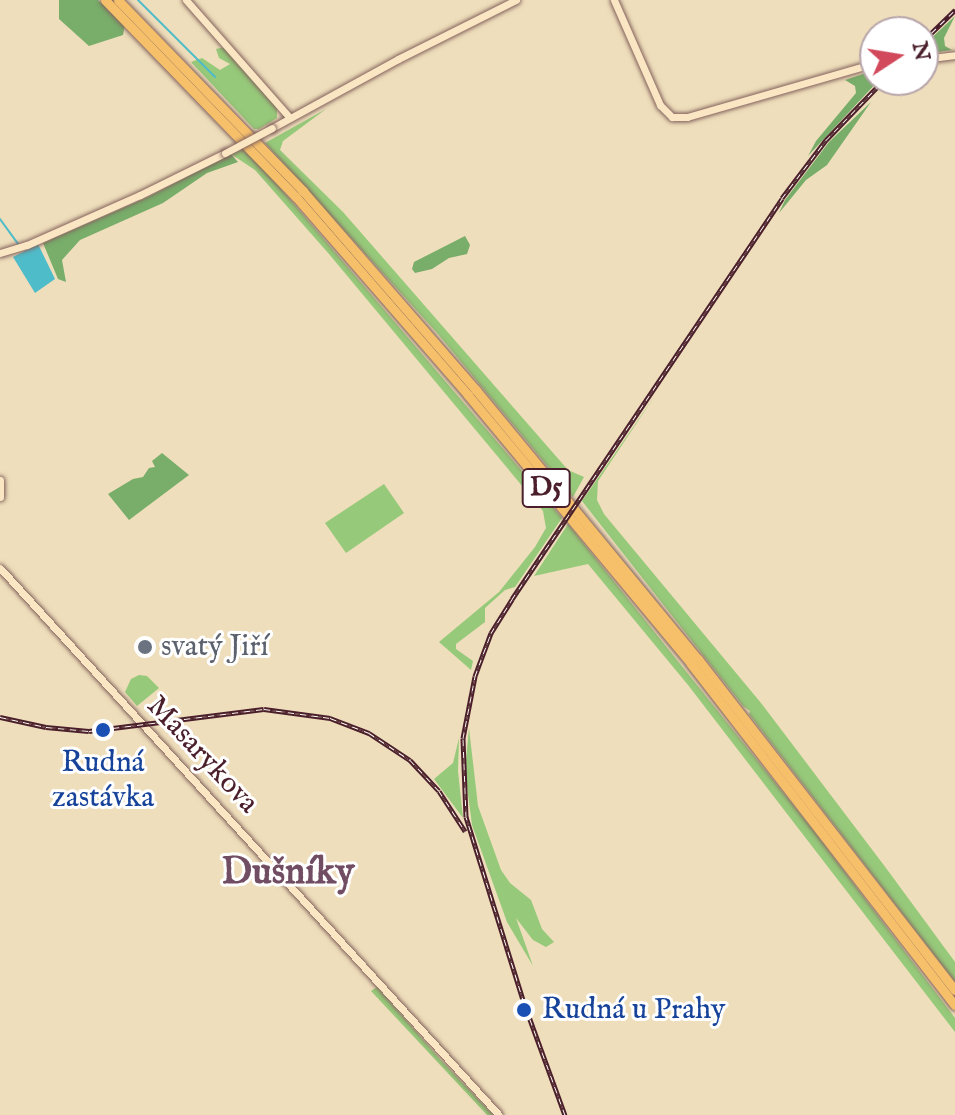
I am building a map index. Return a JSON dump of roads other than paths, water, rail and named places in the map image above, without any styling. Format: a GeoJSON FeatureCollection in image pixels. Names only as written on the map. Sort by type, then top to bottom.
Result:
{"type":"FeatureCollection","features":[{"type":"Feature","properties":{"kind":"highway","name":"D5"},"geometry":{"type":"LineString","coordinates":[[105,0],[264,162],[458,383],[691,664],[955,1005]]}},
{"type":"Feature","properties":{"kind":"highway","name":"D5"},"geometry":{"type":"LineString","coordinates":[[118,0],[303,191],[457,367],[698,659],[955,990]]}},
{"type":"Feature","properties":{"kind":"street"},"geometry":{"type":"LineString","coordinates":[[186,0],[290,118]]}},
{"type":"Feature","properties":{"kind":"street"},"geometry":{"type":"LineString","coordinates":[[0,253],[64,228],[225,153],[516,0]]}},
{"type":"Feature","properties":{"kind":"street"},"geometry":{"type":"LineString","coordinates":[[614,0],[660,105],[672,117],[687,117],[859,68]]}},
{"type":"Feature","properties":{"kind":"street"},"geometry":{"type":"LineString","coordinates":[[0,480],[0,497]]}},
{"type":"Feature","properties":{"kind":"street","name":"Masarykova"},"geometry":{"type":"LineString","coordinates":[[0,568],[499,1115]]}},
{"type":"Feature","properties":{"kind":"water"},"geometry":{"type":"Polygon","coordinates":[[[38,244],[55,279],[35,293],[13,257],[38,244]]]}},
{"type":"Feature","properties":{"kind":"waterway"},"geometry":{"type":"LineString","coordinates":[[138,0],[215,77]]}},
{"type":"Feature","properties":{"kind":"waterway"},"geometry":{"type":"LineString","coordinates":[[0,219],[18,244]]}},
{"type":"Feature","properties":{"kind":"railway"},"geometry":{"type":"LineString","coordinates":[[939,26],[955,10]]}},
{"type":"Feature","properties":{"kind":"railway"},"geometry":{"type":"LineString","coordinates":[[565,1115],[524,1003],[466,817],[463,738],[475,676],[491,633],[512,599],[782,198],[826,140],[869,96]]}},
{"type":"Feature","properties":{"kind":"railway"},"geometry":{"type":"LineString","coordinates":[[0,717],[46,727],[89,731],[264,709],[330,718],[369,733],[410,760],[439,791],[465,831]]}},
{"type":"Feature","properties":{"kind":"place","name":"svatý Jiří"},"geometry":{"type":"Point","coordinates":[145,647]}},
{"type":"Feature","properties":{"kind":"place","name":"Rudná zastávka"},"geometry":{"type":"Point","coordinates":[103,730]}},
{"type":"Feature","properties":{"kind":"place","name":"Rudná u Prahy"},"geometry":{"type":"Point","coordinates":[524,1010]}},
{"type":"Feature","properties":{"kind":"district","name":"Dušníky"},"geometry":{"type":"Point","coordinates":[288,874]}}]}
